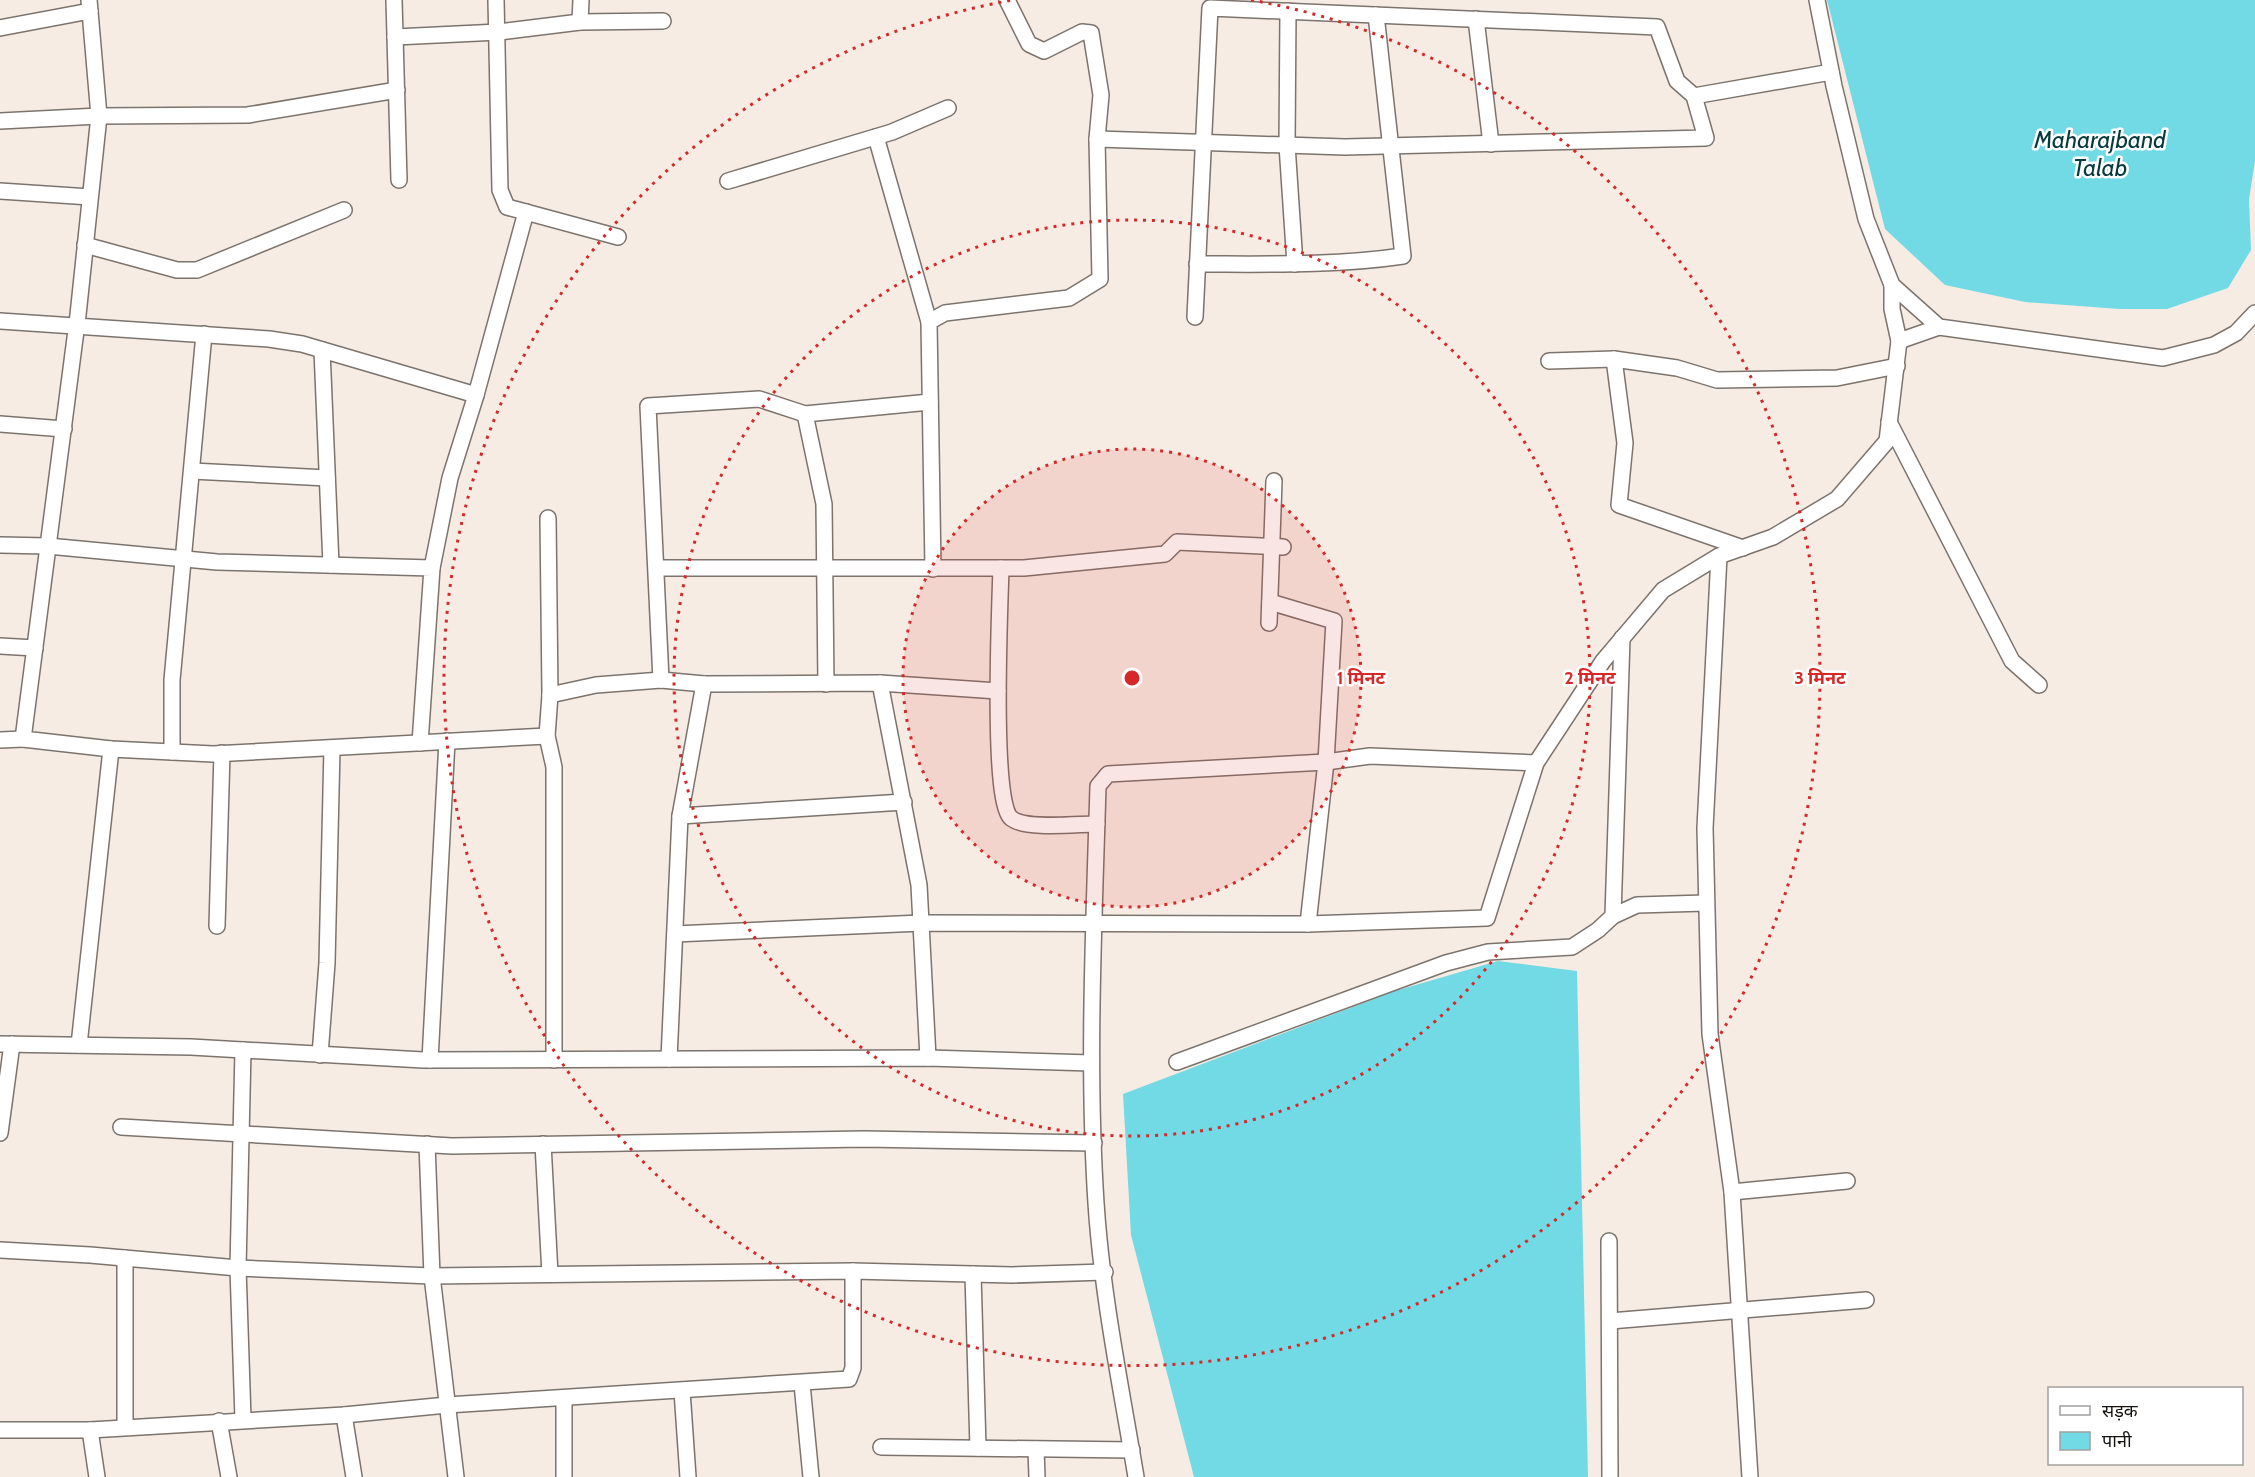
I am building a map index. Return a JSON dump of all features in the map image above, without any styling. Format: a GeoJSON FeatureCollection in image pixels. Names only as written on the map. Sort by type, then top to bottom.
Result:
{"type":"FeatureCollection","features":[{"type":"Feature","properties":{"kind":"street"},"geometry":{"type":"LineString","coordinates":[[394,0],[399,180]]}},
{"type":"Feature","properties":{"kind":"street"},"geometry":{"type":"LineString","coordinates":[[496,0],[499,32],[500,190],[507,207],[618,237]]}},
{"type":"Feature","properties":{"kind":"street"},"geometry":{"type":"LineString","coordinates":[[580,22],[581,0]]}},
{"type":"Feature","properties":{"kind":"street"},"geometry":{"type":"LineString","coordinates":[[929,322],[945,313],[1069,298],[1100,279],[1097,139],[1101,95],[1091,33],[1082,32],[1044,51],[1029,44],[1007,0]]}},
{"type":"Feature","properties":{"kind":"street"},"geometry":{"type":"LineString","coordinates":[[675,934],[921,923],[1308,924],[1487,918],[1536,763],[1603,661],[1622,638],[1663,590],[1719,556],[1773,537],[1837,499],[1887,441],[1899,341],[1892,309],[1892,285],[1866,219],[1831,72],[1817,0]]}},
{"type":"Feature","properties":{"kind":"street"},"geometry":{"type":"LineString","coordinates":[[0,28],[90,5],[99,116],[77,326],[23,739]]}},
{"type":"Feature","properties":{"kind":"street"},"geometry":{"type":"LineString","coordinates":[[1097,139],[1202,142],[1287,145],[1391,146],[1706,138],[1694,96],[1677,81],[1657,27],[1210,8],[1202,142],[1195,317]]}},
{"type":"Feature","properties":{"kind":"street"},"geometry":{"type":"LineString","coordinates":[[1288,11],[1287,145],[1295,264]]}},
{"type":"Feature","properties":{"kind":"street"},"geometry":{"type":"LineString","coordinates":[[1197,264],[1295,264],[1371,261],[1403,256],[1376,15]]}},
{"type":"Feature","properties":{"kind":"street"},"geometry":{"type":"LineString","coordinates":[[1476,19],[1491,144]]}},
{"type":"Feature","properties":{"kind":"street"},"geometry":{"type":"LineString","coordinates":[[395,37],[499,32],[580,22],[663,21]]}},
{"type":"Feature","properties":{"kind":"street"},"geometry":{"type":"LineString","coordinates":[[1694,96],[1831,72]]}},
{"type":"Feature","properties":{"kind":"street"},"geometry":{"type":"LineString","coordinates":[[0,121],[99,116],[248,115],[396,90]]}},
{"type":"Feature","properties":{"kind":"street"},"geometry":{"type":"LineString","coordinates":[[728,181],[876,137],[948,108]]}},
{"type":"Feature","properties":{"kind":"street"},"geometry":{"type":"LineString","coordinates":[[876,137],[929,322],[933,568]]}},
{"type":"Feature","properties":{"kind":"street"},"geometry":{"type":"LineString","coordinates":[[0,191],[90,197]]}},
{"type":"Feature","properties":{"kind":"street"},"geometry":{"type":"LineString","coordinates":[[85,245],[177,270],[197,270],[344,210]]}},
{"type":"Feature","properties":{"kind":"street"},"geometry":{"type":"LineString","coordinates":[[420,743],[432,568],[450,478],[476,395],[526,212]]}},
{"type":"Feature","properties":{"kind":"street"},"geometry":{"type":"LineString","coordinates":[[1892,285],[1939,327]]}},
{"type":"Feature","properties":{"kind":"street"},"geometry":{"type":"LineString","coordinates":[[1899,341],[1939,327],[2163,358],[2214,345],[2236,333],[2255,313]]}},
{"type":"Feature","properties":{"kind":"street"},"geometry":{"type":"LineString","coordinates":[[0,321],[269,339],[322,350],[476,395]]}},
{"type":"Feature","properties":{"kind":"street"},"geometry":{"type":"LineString","coordinates":[[172,752],[172,680],[204,334]]}},
{"type":"Feature","properties":{"kind":"street"},"geometry":{"type":"LineString","coordinates":[[322,350],[331,565]]}},
{"type":"Feature","properties":{"kind":"street"},"geometry":{"type":"LineString","coordinates":[[1549,361],[1614,359],[1677,368],[1717,380],[1837,378],[1897,366]]}},
{"type":"Feature","properties":{"kind":"street"},"geometry":{"type":"LineString","coordinates":[[1614,359],[1625,443],[1619,505],[1743,548]]}},
{"type":"Feature","properties":{"kind":"street"},"geometry":{"type":"LineString","coordinates":[[661,680],[648,406],[759,399],[805,414],[930,402]]}},
{"type":"Feature","properties":{"kind":"street"},"geometry":{"type":"LineString","coordinates":[[805,414],[824,504],[826,684]]}},
{"type":"Feature","properties":{"kind":"street"},"geometry":{"type":"LineString","coordinates":[[1889,422],[2012,661],[2039,685]]}},
{"type":"Feature","properties":{"kind":"street"},"geometry":{"type":"LineString","coordinates":[[0,424],[64,429]]}},
{"type":"Feature","properties":{"kind":"street"},"geometry":{"type":"LineString","coordinates":[[192,471],[327,478]]}},
{"type":"Feature","properties":{"kind":"street"},"geometry":{"type":"LineString","coordinates":[[1269,623],[1277,547],[1274,481]]}},
{"type":"Feature","properties":{"kind":"street"},"geometry":{"type":"LineString","coordinates":[[548,518],[550,696],[547,736],[554,767],[554,1060]]}},
{"type":"Feature","properties":{"kind":"street"},"geometry":{"type":"LineString","coordinates":[[657,568],[1001,568],[1165,554],[1177,542],[1277,547]]}},
{"type":"Feature","properties":{"kind":"street"},"geometry":{"type":"LineString","coordinates":[[0,545],[48,546],[184,559],[432,568]]}},
{"type":"Feature","properties":{"kind":"street"},"geometry":{"type":"LineString","coordinates":[[1719,556],[1711,674],[1705,903],[1710,1034],[1732,1192],[1750,1477]]}},
{"type":"Feature","properties":{"kind":"street"},"geometry":{"type":"LineString","coordinates":[[1001,568],[998,691],[1002,795],[1008,816],[1014,821],[1028,824],[1097,824]]}},
{"type":"Feature","properties":{"kind":"street"},"geometry":{"type":"LineString","coordinates":[[1270,602],[1334,621],[1326,762],[1308,924]]}},
{"type":"Feature","properties":{"kind":"street"},"geometry":{"type":"LineString","coordinates":[[1613,916],[1622,638]]}},
{"type":"Feature","properties":{"kind":"street"},"geometry":{"type":"LineString","coordinates":[[0,646],[35,648]]}},
{"type":"Feature","properties":{"kind":"street"},"geometry":{"type":"LineString","coordinates":[[550,696],[596,685],[661,680],[704,684],[880,683],[998,691]]}},
{"type":"Feature","properties":{"kind":"street"},"geometry":{"type":"LineString","coordinates":[[880,683],[919,885],[927,1058]]}},
{"type":"Feature","properties":{"kind":"street"},"geometry":{"type":"LineString","coordinates":[[669,1059],[680,816],[704,684]]}},
{"type":"Feature","properties":{"kind":"street"},"geometry":{"type":"LineString","coordinates":[[0,740],[23,739],[111,749],[222,753],[547,736]]}},
{"type":"Feature","properties":{"kind":"street"},"geometry":{"type":"LineString","coordinates":[[430,1060],[447,741]]}},
{"type":"Feature","properties":{"kind":"street"},"geometry":{"type":"LineString","coordinates":[[320,1055],[327,963],[332,748]]}},
{"type":"Feature","properties":{"kind":"street"},"geometry":{"type":"LineString","coordinates":[[79,1045],[111,749]]}},
{"type":"Feature","properties":{"kind":"street"},"geometry":{"type":"LineString","coordinates":[[217,926],[222,753]]}},
{"type":"Feature","properties":{"kind":"street"},"geometry":{"type":"LineString","coordinates":[[1136,1477],[1096,1205],[1091,1063],[1098,786],[1108,774],[1326,762],[1370,756],[1536,763]]}},
{"type":"Feature","properties":{"kind":"street"},"geometry":{"type":"LineString","coordinates":[[680,816],[904,802]]}},
{"type":"Feature","properties":{"kind":"street"},"geometry":{"type":"LineString","coordinates":[[1177,1062],[1446,963],[1488,952],[1572,947],[1598,930],[1613,916],[1637,904],[1705,903]]}},
{"type":"Feature","properties":{"kind":"street"},"geometry":{"type":"LineString","coordinates":[[0,1133],[6,1044],[243,1050],[430,1060],[927,1058],[1091,1063]]}},
{"type":"Feature","properties":{"kind":"street"},"geometry":{"type":"LineString","coordinates":[[243,1050],[238,1268],[243,1419]]}},
{"type":"Feature","properties":{"kind":"street"},"geometry":{"type":"LineString","coordinates":[[121,1127],[427,1144],[864,1139],[1094,1143]]}},
{"type":"Feature","properties":{"kind":"street"},"geometry":{"type":"LineString","coordinates":[[427,1144],[432,1276],[456,1477]]}},
{"type":"Feature","properties":{"kind":"street"},"geometry":{"type":"LineString","coordinates":[[543,1144],[550,1274]]}},
{"type":"Feature","properties":{"kind":"street"},"geometry":{"type":"LineString","coordinates":[[1732,1192],[1847,1181]]}},
{"type":"Feature","properties":{"kind":"street"},"geometry":{"type":"LineString","coordinates":[[1609,1241],[1610,1477]]}},
{"type":"Feature","properties":{"kind":"street"},"geometry":{"type":"LineString","coordinates":[[0,1250],[238,1268],[432,1276],[853,1271],[973,1274],[1105,1272]]}},
{"type":"Feature","properties":{"kind":"street"},"geometry":{"type":"LineString","coordinates":[[125,1258],[125,1427]]}},
{"type":"Feature","properties":{"kind":"street"},"geometry":{"type":"LineString","coordinates":[[0,1430],[90,1430],[243,1419],[344,1415],[447,1405],[802,1384],[849,1379],[853,1368],[853,1271]]}},
{"type":"Feature","properties":{"kind":"street"},"geometry":{"type":"LineString","coordinates":[[973,1274],[978,1448]]}},
{"type":"Feature","properties":{"kind":"street"},"geometry":{"type":"LineString","coordinates":[[1610,1321],[1866,1300]]}},
{"type":"Feature","properties":{"kind":"street"},"geometry":{"type":"LineString","coordinates":[[802,1384],[811,1477]]}},
{"type":"Feature","properties":{"kind":"street"},"geometry":{"type":"LineString","coordinates":[[682,1391],[688,1477]]}},
{"type":"Feature","properties":{"kind":"street"},"geometry":{"type":"LineString","coordinates":[[564,1398],[564,1477]]}},
{"type":"Feature","properties":{"kind":"street"},"geometry":{"type":"LineString","coordinates":[[344,1415],[354,1477]]}},
{"type":"Feature","properties":{"kind":"street"},"geometry":{"type":"LineString","coordinates":[[219,1421],[229,1477]]}},
{"type":"Feature","properties":{"kind":"street"},"geometry":{"type":"LineString","coordinates":[[90,1430],[97,1477]]}},
{"type":"Feature","properties":{"kind":"street"},"geometry":{"type":"LineString","coordinates":[[881,1447],[1132,1450]]}},
{"type":"Feature","properties":{"kind":"street"},"geometry":{"type":"LineString","coordinates":[[1036,1449],[1037,1477]]}},
{"type":"Feature","properties":{"kind":"water","name":"Maharajband Talab"},"geometry":{"type":"Polygon","coordinates":[[[1827,0],[2255,0],[2255,161],[2249,199],[2251,250],[2228,288],[2167,309],[2119,309],[2025,302],[1945,285],[1885,229],[1827,0]]]}},
{"type":"Feature","properties":{"kind":"water"},"geometry":{"type":"Polygon","coordinates":[[[1498,961],[1577,971],[1588,1477],[1194,1477],[1131,1235],[1123,1094],[1395,991],[1498,961]]]}}]}
